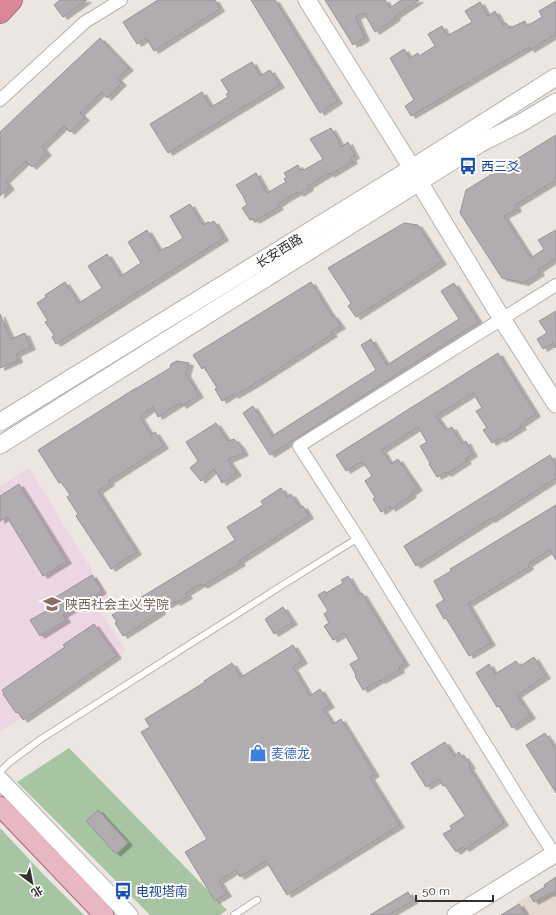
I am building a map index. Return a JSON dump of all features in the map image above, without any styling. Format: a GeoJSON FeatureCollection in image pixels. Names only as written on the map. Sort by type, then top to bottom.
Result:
{"type":"FeatureCollection","features":[{"type":"Feature","properties":{"kind":"highway"},"geometry":{"type":"LineString","coordinates":[[0,12],[11,0]]}},
{"type":"Feature","properties":{"kind":"main road"},"geometry":{"type":"LineString","coordinates":[[307,0],[416,175],[502,319],[556,404]]}},
{"type":"Feature","properties":{"kind":"main road","name":"长安西路"},"geometry":{"type":"LineString","coordinates":[[0,445],[416,175],[556,77]]}},
{"type":"Feature","properties":{"kind":"main road","name":"长安西路"},"geometry":{"type":"LineString","coordinates":[[0,422],[416,175],[519,124],[556,102]]}},
{"type":"Feature","properties":{"kind":"main road"},"geometry":{"type":"LineString","coordinates":[[0,780],[129,915]]}},
{"type":"Feature","properties":{"kind":"main road"},"geometry":{"type":"LineString","coordinates":[[0,806],[104,915]]}},
{"type":"Feature","properties":{"kind":"main road"},"geometry":{"type":"LineString","coordinates":[[456,915],[555,858]]}},
{"type":"Feature","properties":{"kind":"main road"},"geometry":{"type":"LineString","coordinates":[[477,915],[555,858]]}},
{"type":"Feature","properties":{"kind":"street"},"geometry":{"type":"LineString","coordinates":[[0,100],[85,22],[121,0]]}},
{"type":"Feature","properties":{"kind":"street"},"geometry":{"type":"LineString","coordinates":[[555,858],[358,538],[299,446],[556,285]]}},
{"type":"Feature","properties":{"kind":"lane"},"geometry":{"type":"LineString","coordinates":[[0,772],[10,762],[41,739],[358,538]]}},
{"type":"Feature","properties":{"kind":"lane"},"geometry":{"type":"LineString","coordinates":[[234,915],[257,900]]}},
{"type":"Feature","properties":{"kind":"shaded area","name":"陕西社会主义学院"},"geometry":{"type":"Polygon","coordinates":[[[29,468],[109,598],[101,611],[126,651],[0,732],[0,486],[29,468]]]}},
{"type":"Feature","properties":{"kind":"shaded area"},"geometry":{"type":"Polygon","coordinates":[[[556,879],[556,915],[524,915],[516,903],[556,879]]]}},
{"type":"Feature","properties":{"kind":"green space"},"geometry":{"type":"Polygon","coordinates":[[[69,748],[227,910],[220,915],[150,915],[17,782],[69,748]]]}},
{"type":"Feature","properties":{"kind":"green space"},"geometry":{"type":"Polygon","coordinates":[[[0,828],[43,874],[84,915],[0,915],[0,828]]]}},
{"type":"Feature","properties":{"kind":"building"},"geometry":{"type":"Polygon","coordinates":[[[60,0],[87,0],[63,17],[54,5],[60,0]]]}},
{"type":"Feature","properties":{"kind":"building"},"geometry":{"type":"Polygon","coordinates":[[[158,0],[215,0],[220,9],[154,51],[146,38],[137,44],[123,22],[158,0]]]}},
{"type":"Feature","properties":{"kind":"building"},"geometry":{"type":"Polygon","coordinates":[[[251,0],[275,0],[338,101],[320,113],[251,0]]]}},
{"type":"Feature","properties":{"kind":"building"},"geometry":{"type":"Polygon","coordinates":[[[325,0],[385,0],[390,8],[401,0],[419,0],[375,32],[364,13],[356,17],[365,38],[353,45],[325,0]]]}},
{"type":"Feature","properties":{"kind":"building"},"geometry":{"type":"Polygon","coordinates":[[[556,1],[556,34],[530,50],[529,47],[411,116],[405,106],[414,100],[390,58],[404,49],[410,58],[418,53],[419,56],[435,46],[428,34],[442,26],[447,36],[472,22],[465,11],[480,2],[488,16],[495,11],[503,25],[506,23],[510,28],[525,21],[527,26],[542,17],[539,11],[556,1]]]}},
{"type":"Feature","properties":{"kind":"building"},"geometry":{"type":"Polygon","coordinates":[[[100,38],[129,68],[117,78],[122,83],[107,98],[102,92],[80,113],[85,118],[70,132],[64,126],[42,147],[47,153],[32,167],[26,161],[5,181],[10,187],[0,196],[0,132],[100,38]]]}},
{"type":"Feature","properties":{"kind":"building"},"geometry":{"type":"Polygon","coordinates":[[[252,62],[260,76],[270,70],[280,85],[168,153],[150,124],[202,92],[211,107],[228,97],[226,94],[229,93],[221,80],[252,62]]]}},
{"type":"Feature","properties":{"kind":"building"},"geometry":{"type":"Polygon","coordinates":[[[331,128],[341,147],[348,142],[355,156],[351,158],[353,161],[330,175],[329,173],[308,186],[309,188],[299,194],[298,192],[289,197],[277,205],[279,207],[255,221],[254,219],[250,220],[242,208],[247,205],[236,185],[256,173],[267,193],[286,182],[284,179],[287,177],[284,173],[298,165],[300,170],[304,170],[323,159],[310,139],[331,128]]]}},
{"type":"Feature","properties":{"kind":"building"},"geometry":{"type":"Polygon","coordinates":[[[556,135],[556,180],[515,205],[517,209],[504,216],[531,258],[544,249],[538,240],[556,230],[556,258],[538,270],[540,273],[524,283],[502,278],[460,213],[466,190],[556,135]]]}},
{"type":"Feature","properties":{"kind":"building"},"geometry":{"type":"Polygon","coordinates":[[[190,204],[203,225],[214,221],[224,238],[56,344],[52,337],[54,335],[45,322],[48,321],[37,303],[46,297],[45,295],[65,282],[79,303],[102,288],[88,266],[107,254],[121,276],[141,263],[128,242],[147,230],[160,251],[183,238],[170,216],[190,204]]]}},
{"type":"Feature","properties":{"kind":"building"},"geometry":{"type":"Polygon","coordinates":[[[404,223],[418,225],[442,262],[356,317],[348,306],[351,303],[328,268],[404,223]]]}},
{"type":"Feature","properties":{"kind":"building"},"geometry":{"type":"Polygon","coordinates":[[[311,282],[332,316],[333,315],[341,326],[331,332],[333,334],[258,382],[222,401],[215,389],[217,388],[204,367],[202,369],[193,355],[311,282]]]}},
{"type":"Feature","properties":{"kind":"building"},"geometry":{"type":"Polygon","coordinates":[[[454,283],[479,322],[270,455],[243,413],[253,406],[272,436],[376,370],[361,345],[371,339],[387,365],[459,319],[441,291],[454,283]]]}},
{"type":"Feature","properties":{"kind":"building"},"geometry":{"type":"Polygon","coordinates":[[[556,311],[556,348],[553,343],[543,349],[537,339],[547,333],[539,321],[556,311]]]}},
{"type":"Feature","properties":{"kind":"building"},"geometry":{"type":"Polygon","coordinates":[[[0,314],[11,339],[25,333],[31,347],[16,354],[18,360],[0,368],[0,314]]]}},
{"type":"Feature","properties":{"kind":"building"},"geometry":{"type":"Polygon","coordinates":[[[498,353],[536,414],[520,425],[522,427],[501,440],[500,438],[492,443],[483,430],[487,428],[476,411],[482,408],[473,393],[436,416],[446,430],[452,427],[462,444],[466,441],[473,454],[465,459],[467,461],[447,474],[446,472],[437,477],[420,446],[427,442],[418,427],[382,450],[391,464],[398,459],[418,488],[411,493],[412,495],[391,509],[390,506],[381,512],[373,499],[375,497],[365,481],[372,476],[363,462],[346,471],[336,455],[498,353]]]}},
{"type":"Feature","properties":{"kind":"building"},"geometry":{"type":"Polygon","coordinates":[[[177,361],[189,363],[186,374],[199,395],[182,406],[180,403],[158,417],[153,407],[140,417],[151,435],[155,432],[164,446],[109,481],[110,483],[98,491],[137,552],[111,569],[76,516],[78,514],[67,497],[70,495],[61,482],[59,483],[38,450],[170,368],[171,364],[177,361]]]}},
{"type":"Feature","properties":{"kind":"building"},"geometry":{"type":"Polygon","coordinates":[[[216,423],[228,441],[234,439],[244,453],[228,460],[237,473],[222,483],[214,469],[201,481],[190,468],[198,461],[186,442],[216,423]]]}},
{"type":"Feature","properties":{"kind":"building"},"geometry":{"type":"Polygon","coordinates":[[[550,455],[556,465],[556,478],[416,566],[404,546],[550,455]]]}},
{"type":"Feature","properties":{"kind":"building"},"geometry":{"type":"Polygon","coordinates":[[[19,484],[67,561],[43,576],[7,517],[0,521],[0,496],[19,484]]]}},
{"type":"Feature","properties":{"kind":"building"},"geometry":{"type":"Polygon","coordinates":[[[281,488],[287,497],[291,494],[300,508],[303,506],[309,516],[239,561],[241,563],[203,586],[201,584],[186,593],[188,596],[176,603],[175,601],[160,609],[161,612],[123,636],[112,615],[235,540],[227,527],[263,505],[261,501],[281,488]]]}},
{"type":"Feature","properties":{"kind":"building"},"geometry":{"type":"Polygon","coordinates":[[[556,505],[556,560],[550,550],[528,564],[529,567],[468,604],[491,643],[469,656],[446,618],[444,619],[436,605],[444,600],[434,581],[451,571],[450,569],[556,505]]]}},
{"type":"Feature","properties":{"kind":"building"},"geometry":{"type":"Polygon","coordinates":[[[92,575],[102,591],[63,615],[66,620],[40,636],[30,620],[55,606],[51,600],[92,575]]]}},
{"type":"Feature","properties":{"kind":"building"},"geometry":{"type":"Polygon","coordinates":[[[348,576],[359,595],[362,593],[405,663],[399,667],[400,670],[363,690],[350,664],[359,659],[344,633],[333,640],[324,626],[329,623],[324,614],[328,611],[318,595],[325,591],[326,593],[343,583],[341,580],[348,576]]]}},
{"type":"Feature","properties":{"kind":"building"},"geometry":{"type":"Polygon","coordinates":[[[283,607],[293,622],[274,634],[265,619],[283,607]]]}},
{"type":"Feature","properties":{"kind":"building"},"geometry":{"type":"Polygon","coordinates":[[[94,624],[117,656],[23,720],[18,712],[16,713],[3,694],[4,693],[2,690],[65,647],[63,645],[94,624]]]}},
{"type":"Feature","properties":{"kind":"building","name":"麦德龙"},"geometry":{"type":"Polygon","coordinates":[[[293,645],[303,661],[293,667],[310,696],[320,689],[330,705],[323,709],[333,724],[341,719],[375,774],[370,777],[400,825],[287,895],[266,861],[240,877],[236,870],[219,881],[227,894],[215,901],[185,852],[207,839],[141,732],[150,727],[145,719],[205,682],[204,681],[232,663],[241,677],[293,645]]]}},
{"type":"Feature","properties":{"kind":"building"},"geometry":{"type":"Polygon","coordinates":[[[534,657],[546,676],[517,695],[531,716],[512,728],[476,673],[489,664],[495,674],[516,661],[520,666],[534,657]]]}},
{"type":"Feature","properties":{"kind":"building"},"geometry":{"type":"Polygon","coordinates":[[[545,733],[556,750],[556,793],[526,745],[545,733]]]}},
{"type":"Feature","properties":{"kind":"building"},"geometry":{"type":"Polygon","coordinates":[[[445,742],[454,756],[459,752],[462,757],[464,756],[471,766],[469,767],[504,823],[465,849],[463,847],[456,852],[443,834],[452,829],[450,826],[465,816],[445,785],[443,786],[439,779],[426,787],[411,763],[445,742]]]}},
{"type":"Feature","properties":{"kind":"building"},"geometry":{"type":"Polygon","coordinates":[[[98,810],[128,843],[116,854],[86,821],[98,810]]]}},
{"type":"Feature","properties":{"kind":"building"},"geometry":{"type":"Polygon","coordinates":[[[556,877],[556,891],[534,902],[530,896],[545,887],[544,885],[556,877]]]}},
{"type":"Feature","properties":{"kind":"building"},"geometry":{"type":"Polygon","coordinates":[[[408,892],[413,901],[388,915],[370,915],[408,892]]]}},
{"type":"Feature","properties":{"kind":"building"},"geometry":{"type":"Polygon","coordinates":[[[519,904],[526,915],[501,915],[519,904]]]}},
{"type":"Feature","properties":{"kind":"place","name":"西三爻"},"geometry":{"type":"Point","coordinates":[468,166]}},
{"type":"Feature","properties":{"kind":"place","name":"陕西社会主义学院"},"geometry":{"type":"Point","coordinates":[52,604]}},
{"type":"Feature","properties":{"kind":"place","name":"麦德龙"},"geometry":{"type":"Point","coordinates":[258,753]}},
{"type":"Feature","properties":{"kind":"place","name":"电视塔南"},"geometry":{"type":"Point","coordinates":[123,891]}}]}
